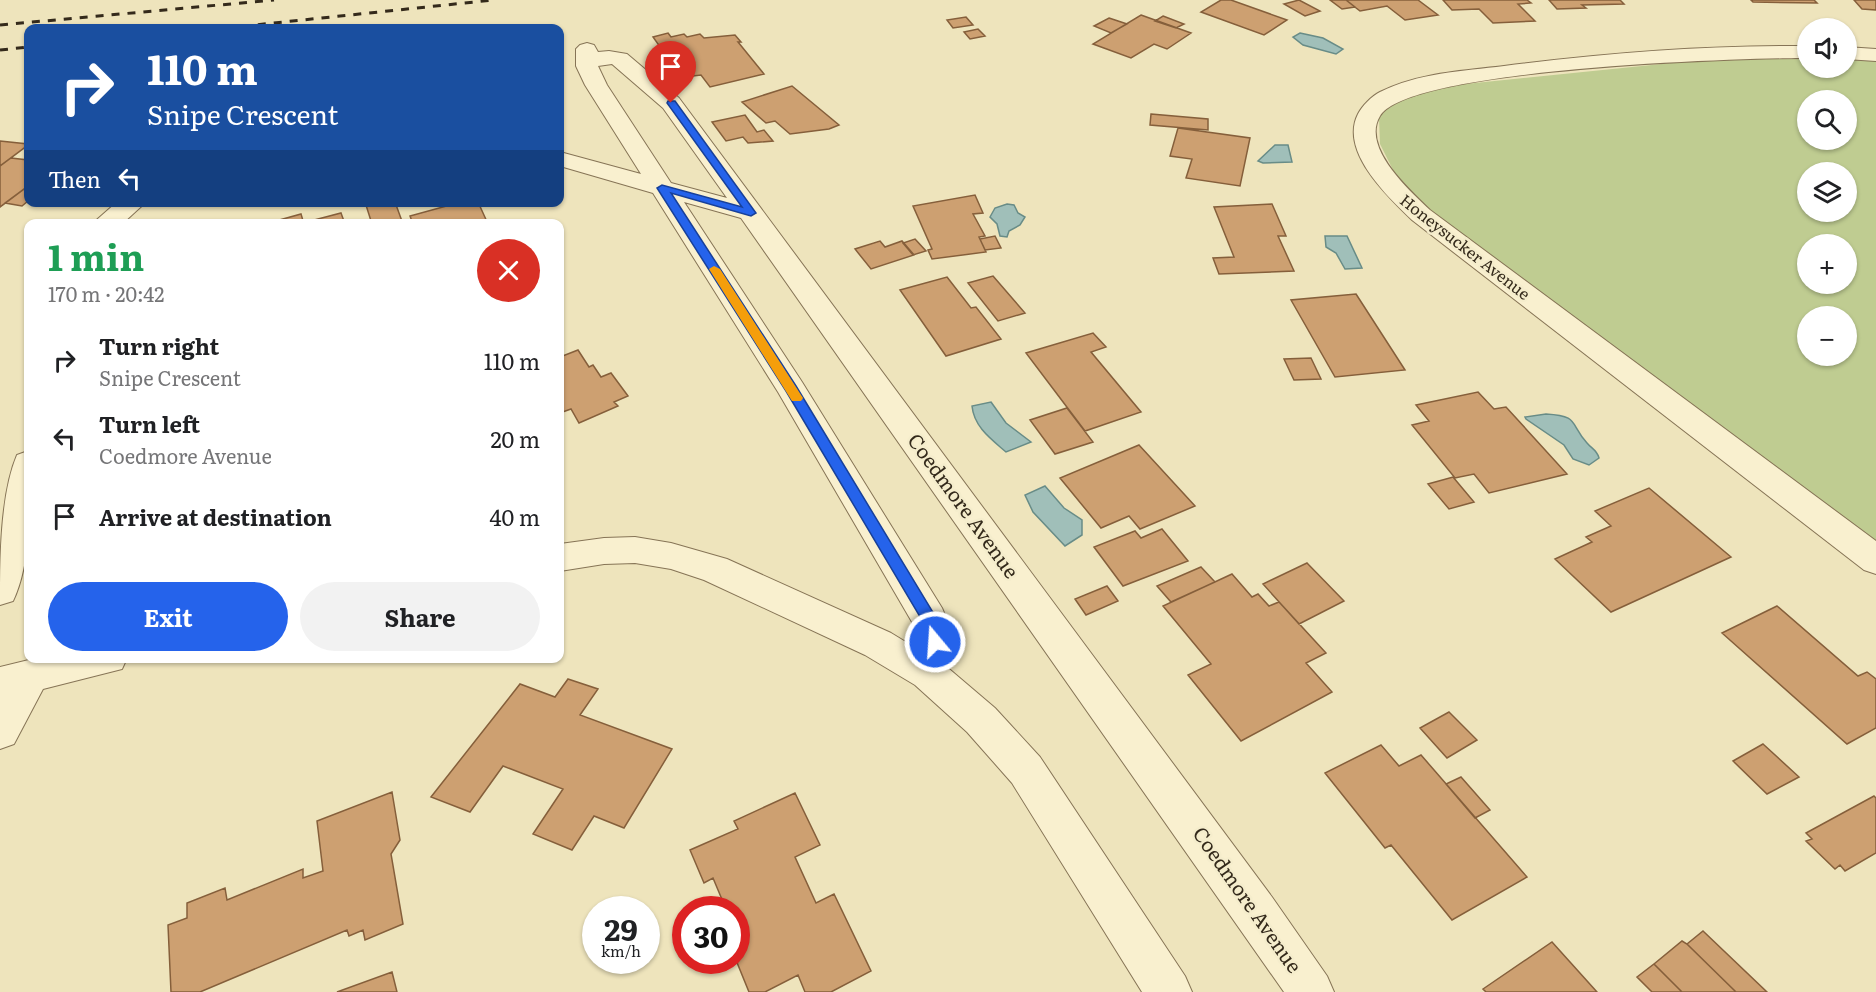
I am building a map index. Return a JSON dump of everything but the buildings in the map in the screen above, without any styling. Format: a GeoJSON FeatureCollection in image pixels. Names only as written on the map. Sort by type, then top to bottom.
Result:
{"type":"FeatureCollection","features":[{"type":"Feature","properties":{"kind":"street","name":"Honeysucker Avenue"},"geometry":{"type":"LineString","coordinates":[[1797,52],[1761,51],[1665,56],[1438,81],[1409,89],[1382,101],[1367,117],[1364,137],[1375,165],[1420,215],[1876,560]]}},
{"type":"Feature","properties":{"kind":"street"},"geometry":{"type":"LineString","coordinates":[[1857,54],[1876,55]]}},
{"type":"Feature","properties":{"kind":"street","name":"Coedmore Avenue"},"geometry":{"type":"LineString","coordinates":[[662,188],[590,75],[587,55],[619,59],[671,103],[1256,912],[1311,992]]}},
{"type":"Feature","properties":{"kind":"street"},"geometry":{"type":"LineString","coordinates":[[564,160],[751,213]]}},
{"type":"Feature","properties":{"kind":"street"},"geometry":{"type":"LineString","coordinates":[[662,188],[791,389],[929,618],[935,634],[928,674]]}},
{"type":"Feature","properties":{"kind":"street"},"geometry":{"type":"LineString","coordinates":[[112,219],[127,207]]}},
{"type":"Feature","properties":{"kind":"street"},"geometry":{"type":"LineString","coordinates":[[0,591],[24,481]]}},
{"type":"Feature","properties":{"kind":"street"},"geometry":{"type":"LineString","coordinates":[[564,557],[604,551],[635,550],[670,556],[715,569],[878,644],[928,674],[981,720],[1026,770],[1168,992]]}},
{"type":"Feature","properties":{"kind":"street"},"geometry":{"type":"LineString","coordinates":[[0,732],[15,680],[88,663]]}},
{"type":"Feature","properties":{"kind":"green space"},"geometry":{"type":"Polygon","coordinates":[[[1797,56],[1797,78],[1857,78],[1857,58],[1876,59],[1876,542],[1452,230],[1398,180],[1380,144],[1379,118],[1392,101],[1446,86],[1691,61],[1797,56]]]}},
{"type":"Feature","properties":{"kind":"water"},"geometry":{"type":"Polygon","coordinates":[[[1300,33],[1323,38],[1343,49],[1336,54],[1303,45],[1293,37],[1300,33]]]}},
{"type":"Feature","properties":{"kind":"water"},"geometry":{"type":"Polygon","coordinates":[[[1275,145],[1288,145],[1292,162],[1263,163],[1258,161],[1275,145]]]}},
{"type":"Feature","properties":{"kind":"water"},"geometry":{"type":"Polygon","coordinates":[[[1007,204],[1014,205],[1018,213],[1025,217],[1020,225],[1009,231],[1007,237],[1000,236],[997,224],[990,217],[995,208],[1007,204]]]}},
{"type":"Feature","properties":{"kind":"water"},"geometry":{"type":"Polygon","coordinates":[[[1325,236],[1347,236],[1362,268],[1345,269],[1336,253],[1326,247],[1325,236]]]}},
{"type":"Feature","properties":{"kind":"water"},"geometry":{"type":"Polygon","coordinates":[[[991,402],[1006,423],[1031,442],[1006,452],[989,437],[976,420],[972,406],[991,402]]]}},
{"type":"Feature","properties":{"kind":"water"},"geometry":{"type":"Polygon","coordinates":[[[1546,414],[1564,417],[1573,422],[1599,458],[1589,465],[1573,459],[1564,445],[1525,417],[1546,414]]]}},
{"type":"Feature","properties":{"kind":"water"},"geometry":{"type":"Polygon","coordinates":[[[1045,486],[1064,508],[1082,520],[1082,535],[1065,546],[1033,512],[1025,495],[1045,486]]]}},
{"type":"Feature","properties":{"kind":"railway"},"geometry":{"type":"LineString","coordinates":[[0,25],[274,0]]}},
{"type":"Feature","properties":{"kind":"railway"},"geometry":{"type":"LineString","coordinates":[[264,24],[493,0]]}},
{"type":"Feature","properties":{"kind":"railway"},"geometry":{"type":"LineString","coordinates":[[0,50],[24,47]]}},
{"type":"Feature","properties":{"kind":"slow traffic"},"geometry":{"type":"LineString","coordinates":[[714,269],[796,398]]}},
{"type":"Feature","properties":{"kind":"route"},"geometry":{"type":"LineString","coordinates":[[671,103],[751,213],[662,188],[791,389],[929,618],[935,634],[935,642]]}}]}
